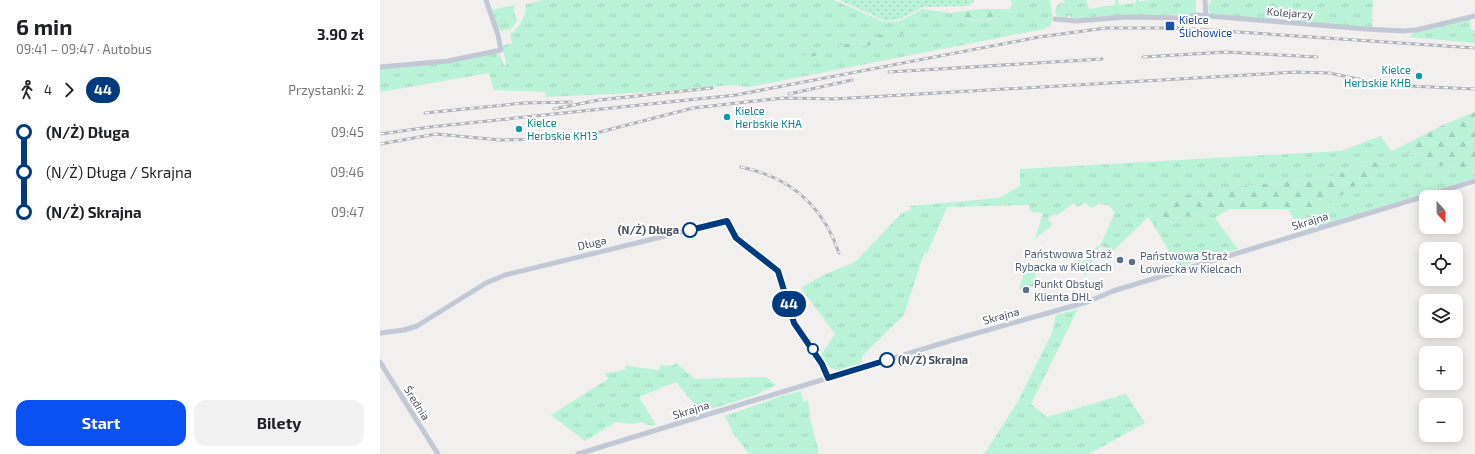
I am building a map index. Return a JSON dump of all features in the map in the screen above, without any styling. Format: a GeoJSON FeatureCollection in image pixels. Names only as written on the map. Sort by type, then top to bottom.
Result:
{"type":"FeatureCollection","features":[{"type":"Feature","properties":{"kind":"street"},"geometry":{"type":"LineString","coordinates":[[380,67],[448,62],[501,50],[498,35],[486,0]]}},
{"type":"Feature","properties":{"kind":"street"},"geometry":{"type":"LineString","coordinates":[[1205,0],[1206,16]]}},
{"type":"Feature","properties":{"kind":"street","name":"Kolejarzy"},"geometry":{"type":"LineString","coordinates":[[1055,19],[1076,21],[1115,18],[1185,18],[1197,15],[1403,31],[1416,30],[1475,16]]}},
{"type":"Feature","properties":{"kind":"street","name":"Skrajna"},"geometry":{"type":"LineString","coordinates":[[578,454],[956,339],[1086,302],[1112,291],[1475,181]]}},
{"type":"Feature","properties":{"kind":"street","name":"Długa"},"geometry":{"type":"LineString","coordinates":[[380,333],[404,330],[420,325],[486,283],[499,277],[727,221],[736,238],[778,271],[794,323],[822,364],[828,378]]}},
{"type":"Feature","properties":{"kind":"street","name":"Średnia"},"geometry":{"type":"LineString","coordinates":[[380,362],[382,371],[438,454]]}},
{"type":"Feature","properties":{"kind":"green space"},"geometry":{"type":"Polygon","coordinates":[[[543,0],[834,0],[885,22],[900,21],[922,9],[951,13],[973,21],[989,20],[1009,11],[1013,3],[1010,0],[1050,0],[1053,16],[1050,26],[1044,29],[749,87],[732,85],[655,92],[546,97],[545,92],[494,90],[489,73],[380,92],[380,69],[499,53],[505,67],[506,62],[502,46],[512,43],[510,34],[522,21],[526,4],[543,0]]]}},
{"type":"Feature","properties":{"kind":"green space"},"geometry":{"type":"Polygon","coordinates":[[[839,0],[974,0],[974,2],[968,6],[923,7],[900,19],[886,21],[839,0]]]}},
{"type":"Feature","properties":{"kind":"green space"},"geometry":{"type":"Polygon","coordinates":[[[1063,0],[1086,0],[1089,9],[1115,5],[1115,0],[1118,0],[1119,5],[1136,3],[1136,0],[1139,0],[1139,2],[1149,0],[1196,0],[1196,14],[1072,19],[1069,15],[1065,19],[1057,16],[1055,12],[1056,7],[1061,2],[1066,4],[1063,0]]]}},
{"type":"Feature","properties":{"kind":"green space"},"geometry":{"type":"Polygon","coordinates":[[[1211,0],[1373,0],[1372,27],[1305,23],[1289,17],[1268,19],[1212,14],[1209,11],[1208,4],[1211,3],[1211,0]]]}},
{"type":"Feature","properties":{"kind":"green space"},"geometry":{"type":"Polygon","coordinates":[[[515,5],[514,11],[517,21],[511,29],[501,31],[497,28],[491,10],[515,5]]]}},
{"type":"Feature","properties":{"kind":"green space"},"geometry":{"type":"Polygon","coordinates":[[[981,9],[1010,9],[1001,15],[987,20],[967,19],[951,13],[981,9]]]}},
{"type":"Feature","properties":{"kind":"green space"},"geometry":{"type":"Polygon","coordinates":[[[1470,19],[1471,30],[1475,30],[1475,43],[1409,37],[1413,33],[1470,19]]]}},
{"type":"Feature","properties":{"kind":"green space"},"geometry":{"type":"Polygon","coordinates":[[[907,28],[906,32],[878,44],[847,48],[802,59],[798,57],[907,28]]]}},
{"type":"Feature","properties":{"kind":"green space"},"geometry":{"type":"Polygon","coordinates":[[[1475,112],[1475,168],[1420,164],[1419,161],[1425,156],[1422,152],[1412,154],[1396,149],[1445,124],[1475,112]]]}},
{"type":"Feature","properties":{"kind":"green space"},"geometry":{"type":"Polygon","coordinates":[[[1381,136],[1391,151],[1396,149],[1412,154],[1422,152],[1425,156],[1420,164],[1475,168],[1475,178],[1436,190],[1419,190],[1419,195],[1319,226],[1300,228],[1288,210],[1300,209],[1312,216],[1378,161],[1332,176],[1212,190],[1177,198],[1148,217],[1113,251],[1100,246],[1085,276],[1078,266],[1077,261],[1079,260],[1081,263],[1087,258],[1086,255],[1101,244],[1115,212],[1108,205],[1098,204],[1092,208],[1085,203],[1077,207],[1074,203],[1056,216],[1054,214],[1048,219],[1052,225],[1035,239],[1043,213],[1031,212],[1029,205],[947,207],[927,254],[924,253],[904,315],[862,356],[862,363],[838,370],[830,367],[820,356],[835,334],[801,288],[823,275],[855,262],[902,213],[911,210],[910,206],[999,198],[1020,186],[1020,169],[1341,151],[1381,136]]]}},
{"type":"Feature","properties":{"kind":"green space"},"geometry":{"type":"Polygon","coordinates":[[[1378,161],[1381,165],[1373,172],[1312,216],[1302,214],[1300,209],[1229,209],[1170,219],[1153,224],[1148,217],[1167,202],[1177,198],[1212,190],[1332,176],[1378,161]]]}},
{"type":"Feature","properties":{"kind":"green space"},"geometry":{"type":"Polygon","coordinates":[[[1229,209],[1215,218],[1238,249],[1178,267],[1153,224],[1170,219],[1229,209]]]}},
{"type":"Feature","properties":{"kind":"green space"},"geometry":{"type":"Polygon","coordinates":[[[1028,262],[1035,274],[1036,283],[1035,287],[1024,285],[1022,291],[1019,289],[1028,262]]]}},
{"type":"Feature","properties":{"kind":"green space"},"geometry":{"type":"Polygon","coordinates":[[[1078,309],[1031,404],[1047,417],[1126,394],[1145,423],[1089,454],[982,454],[987,450],[1018,401],[1052,333],[1056,315],[1078,309]]]}},
{"type":"Feature","properties":{"kind":"green space"},"geometry":{"type":"Polygon","coordinates":[[[676,363],[695,379],[766,377],[776,385],[753,396],[701,412],[676,382],[639,397],[656,425],[647,425],[642,422],[632,424],[616,422],[585,441],[551,415],[608,379],[605,373],[625,370],[626,366],[659,370],[661,365],[672,366],[676,363]]]}},
{"type":"Feature","properties":{"kind":"green space"},"geometry":{"type":"Polygon","coordinates":[[[801,391],[803,402],[808,400],[810,417],[819,454],[749,454],[733,433],[725,416],[801,391]]]}},
{"type":"Feature","properties":{"kind":"railway"},"geometry":{"type":"LineString","coordinates":[[380,134],[430,127],[736,95],[1039,37],[1106,28],[1179,28],[1475,48]]}},
{"type":"Feature","properties":{"kind":"railway"},"geometry":{"type":"LineString","coordinates":[[1143,57],[1226,52],[1317,57]]}},
{"type":"Feature","properties":{"kind":"railway"},"geometry":{"type":"LineString","coordinates":[[889,72],[1102,59]]}},
{"type":"Feature","properties":{"kind":"railway"},"geometry":{"type":"LineString","coordinates":[[380,144],[436,134],[500,140],[555,139],[600,132],[693,108],[783,98],[834,99],[1297,72],[1329,73],[1387,85],[1475,89]]}},
{"type":"Feature","properties":{"kind":"railway"},"geometry":{"type":"LineString","coordinates":[[789,94],[852,80]]}},
{"type":"Feature","properties":{"kind":"railway"},"geometry":{"type":"LineString","coordinates":[[554,109],[599,100],[712,88]]}},
{"type":"Feature","properties":{"kind":"railway"},"geometry":{"type":"LineString","coordinates":[[425,113],[524,103],[571,102]]}},
{"type":"Feature","properties":{"kind":"railway"},"geometry":{"type":"LineString","coordinates":[[741,167],[775,178],[802,196],[824,221],[839,253]]}},
{"type":"Feature","properties":{"kind":"bus line","name":"44"},"geometry":{"type":"LineString","coordinates":[[690,230],[727,221],[734,236],[738,240],[776,268],[793,314],[794,323],[804,335],[822,364],[828,378],[887,360]]}},
{"type":"Feature","properties":{"kind":"place","name":"Kielce Ślichowice"},"geometry":{"type":"Point","coordinates":[1170,26]}},
{"type":"Feature","properties":{"kind":"place","name":"Kielce Herbskie KHB"},"geometry":{"type":"Point","coordinates":[1419,76]}},
{"type":"Feature","properties":{"kind":"place","name":"Kielce Herbskie KHA"},"geometry":{"type":"Point","coordinates":[727,117]}},
{"type":"Feature","properties":{"kind":"place","name":"Kielce Herbskie KH13"},"geometry":{"type":"Point","coordinates":[519,129]}},
{"type":"Feature","properties":{"kind":"place","name":"(N/Ż) Długa"},"geometry":{"type":"Point","coordinates":[690,230]}},
{"type":"Feature","properties":{"kind":"place","name":"Państwowa Straż Rybacka w Kielcach"},"geometry":{"type":"Point","coordinates":[1120,260]}},
{"type":"Feature","properties":{"kind":"place","name":"Państwowa Straż Łowiecka w Kielcach"},"geometry":{"type":"Point","coordinates":[1132,262]}},
{"type":"Feature","properties":{"kind":"place","name":"Punkt Obsługi Klienta DHL"},"geometry":{"type":"Point","coordinates":[1026,290]}},
{"type":"Feature","properties":{"kind":"place","name":"(N/Ż) Skrajna"},"geometry":{"type":"Point","coordinates":[887,360]}}]}
